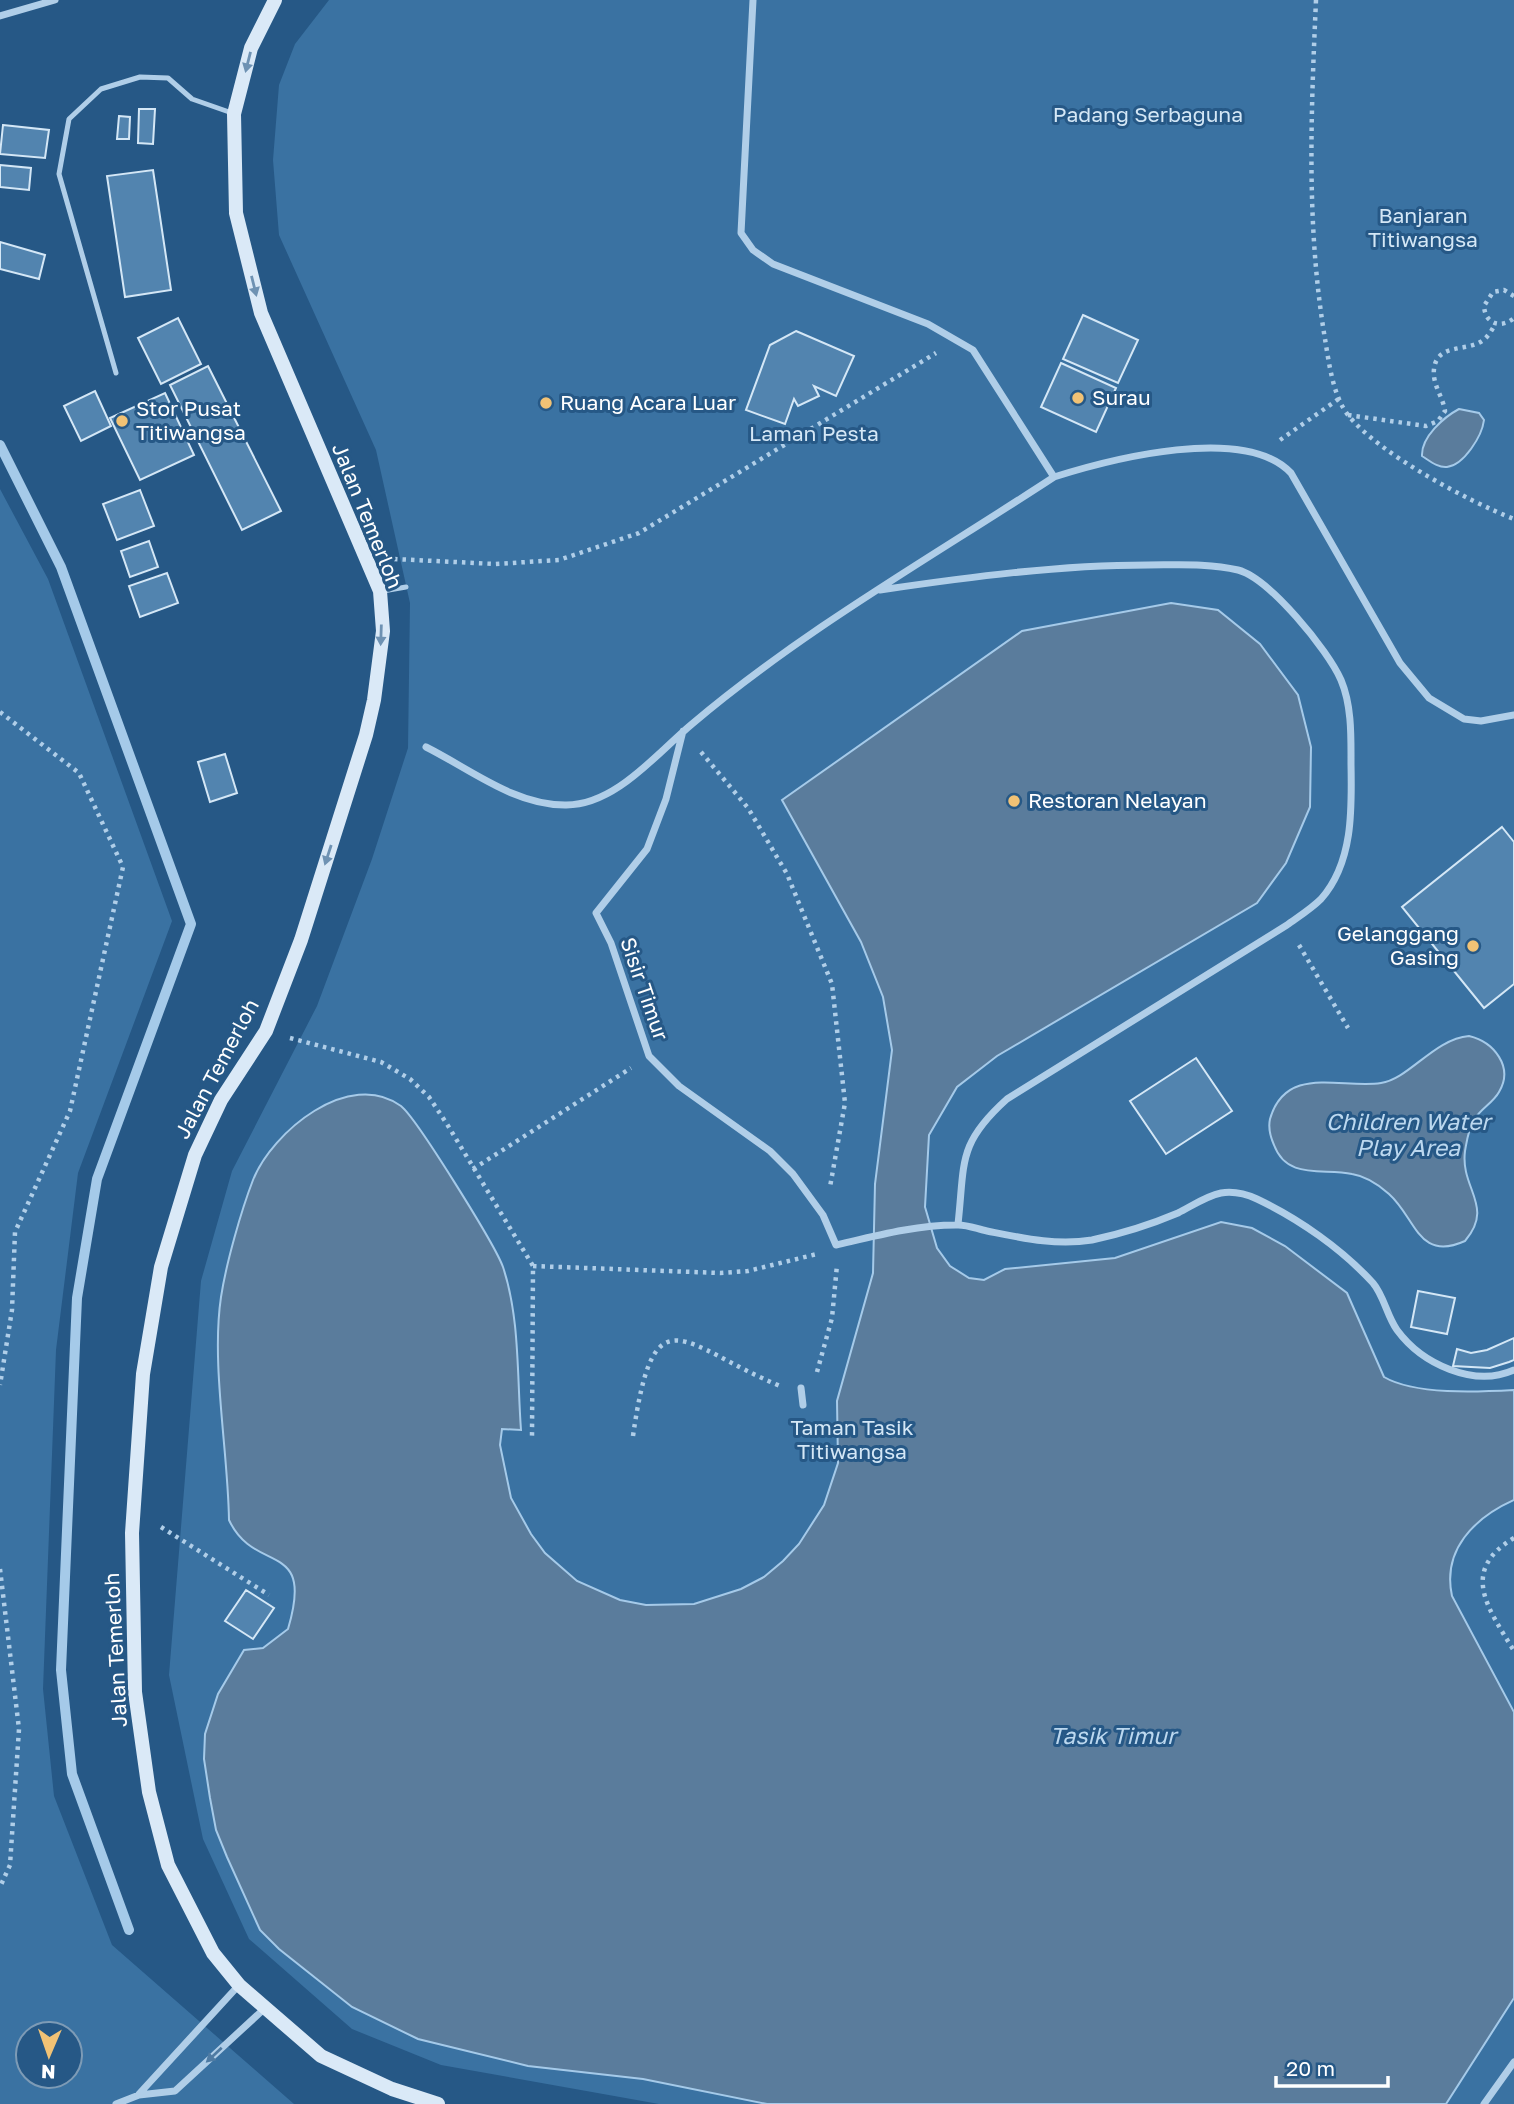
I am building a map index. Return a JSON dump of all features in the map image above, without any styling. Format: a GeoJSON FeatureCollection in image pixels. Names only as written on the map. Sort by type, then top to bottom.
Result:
{"type":"FeatureCollection","features":[{"type":"Feature","properties":{"kind":"street"},"geometry":{"type":"LineString","coordinates":[[0,16],[55,0]]}},
{"type":"Feature","properties":{"kind":"street","name":"Jalan Temerloh"},"geometry":{"type":"LineString","coordinates":[[275,0],[251,48],[234,114],[236,213],[261,313],[380,591],[382,640],[366,735],[301,940],[266,1031],[221,1100],[195,1155],[161,1268],[143,1374],[132,1533],[135,1692],[149,1792],[168,1865],[213,1952],[239,1985],[321,2056],[392,2089],[438,2104]]}},
{"type":"Feature","properties":{"kind":"street"},"geometry":{"type":"LineString","coordinates":[[753,0],[741,233],[753,250],[773,264],[928,324],[972,350],[1054,477]]}},
{"type":"Feature","properties":{"kind":"street"},"geometry":{"type":"LineString","coordinates":[[426,747],[524,800],[567,806],[603,796],[639,771],[740,683],[1054,477],[1095,466],[1201,448],[1268,456],[1280,461],[1291,472],[1401,663],[1429,698],[1464,719],[1482,721],[1514,715]]}},
{"type":"Feature","properties":{"kind":"street"},"geometry":{"type":"LineString","coordinates":[[880,590],[985,574],[1116,565],[1192,565],[1240,570],[1278,596],[1317,642],[1341,680],[1351,724],[1348,838],[1340,873],[1320,900],[1287,925],[1007,1099],[982,1122],[966,1148],[958,1224]]}},
{"type":"Feature","properties":{"kind":"street","name":"Sisir Timur"},"geometry":{"type":"LineString","coordinates":[[683,731],[666,799],[647,849],[596,913],[611,943],[649,1056],[679,1086],[770,1151],[807,1190],[823,1215],[836,1245]]}},
{"type":"Feature","properties":{"kind":"street"},"geometry":{"type":"LineString","coordinates":[[836,1245],[887,1233],[958,1224],[1046,1242],[1069,1243],[1139,1226],[1222,1193],[1239,1193],[1255,1198],[1301,1225],[1356,1267],[1375,1286],[1396,1328],[1427,1357],[1450,1370],[1474,1376],[1493,1376],[1514,1370]]}},
{"type":"Feature","properties":{"kind":"street"},"geometry":{"type":"LineString","coordinates":[[801,1388],[803,1405]]}},
{"type":"Feature","properties":{"kind":"street"},"geometry":{"type":"LineString","coordinates":[[139,2095],[239,1985]]}},
{"type":"Feature","properties":{"kind":"street"},"geometry":{"type":"LineString","coordinates":[[116,2104],[139,2095],[175,2091],[264,2008]]}},
{"type":"Feature","properties":{"kind":"street"},"geometry":{"type":"LineString","coordinates":[[1484,2104],[1514,2062]]}},
{"type":"Feature","properties":{"kind":"lane"},"geometry":{"type":"LineString","coordinates":[[116,373],[59,174],[69,118],[101,89],[140,77],[167,78],[192,99],[234,114]]}},
{"type":"Feature","properties":{"kind":"lane"},"geometry":{"type":"LineString","coordinates":[[380,591],[406,587]]}},
{"type":"Feature","properties":{"kind":"path"},"geometry":{"type":"LineString","coordinates":[[1316,0],[1310,140],[1311,227],[1320,311],[1340,398],[1348,415],[1391,453],[1514,519]]}},
{"type":"Feature","properties":{"kind":"path"},"geometry":{"type":"LineString","coordinates":[[1495,324],[1484,312],[1488,296],[1498,290],[1514,296]]}},
{"type":"Feature","properties":{"kind":"path"},"geometry":{"type":"LineString","coordinates":[[1348,415],[1426,425],[1438,421],[1445,411],[1434,380],[1434,368],[1440,358],[1446,350],[1482,341],[1495,324],[1507,323],[1514,318]]}},
{"type":"Feature","properties":{"kind":"path"},"geometry":{"type":"LineString","coordinates":[[386,559],[495,564],[559,560],[639,533],[957,340]]}},
{"type":"Feature","properties":{"kind":"path"},"geometry":{"type":"LineString","coordinates":[[1268,456],[1281,439],[1340,398]]}},
{"type":"Feature","properties":{"kind":"path"},"geometry":{"type":"LineString","coordinates":[[0,712],[79,773],[123,867],[69,1111],[15,1231],[12,1310],[0,1385]]}},
{"type":"Feature","properties":{"kind":"path"},"geometry":{"type":"LineString","coordinates":[[683,731],[748,808],[780,863],[807,919],[832,984],[845,1103],[839,1151],[823,1215]]}},
{"type":"Feature","properties":{"kind":"path"},"geometry":{"type":"LineString","coordinates":[[1287,925],[1348,1028]]}},
{"type":"Feature","properties":{"kind":"path"},"geometry":{"type":"LineString","coordinates":[[266,1031],[369,1058],[410,1079],[429,1097],[533,1266],[532,1438]]}},
{"type":"Feature","properties":{"kind":"path"},"geometry":{"type":"LineString","coordinates":[[473,1169],[649,1056]]}},
{"type":"Feature","properties":{"kind":"path"},"geometry":{"type":"LineString","coordinates":[[533,1266],[720,1273],[748,1271],[795,1261],[836,1245],[836,1290],[828,1340],[817,1372],[801,1388],[784,1387],[763,1379],[687,1341],[664,1342],[654,1350],[646,1366],[633,1436]]}},
{"type":"Feature","properties":{"kind":"path"},"geometry":{"type":"LineString","coordinates":[[161,1527],[269,1595]]}},
{"type":"Feature","properties":{"kind":"path"},"geometry":{"type":"LineString","coordinates":[[1514,1538],[1490,1556],[1483,1568],[1481,1582],[1485,1597],[1514,1651]]}},
{"type":"Feature","properties":{"kind":"path"},"geometry":{"type":"LineString","coordinates":[[0,1569],[19,1729],[10,1865],[0,1887]]}},
{"type":"Feature","properties":{"kind":"green space","name":"Taman Tasik Titiwangsa"},"geometry":{"type":"Polygon","coordinates":[[[329,0],[1514,0],[1514,2104],[659,2104],[441,2065],[352,2029],[249,1939],[203,1839],[169,1675],[201,1281],[232,1171],[317,1006],[372,859],[408,748],[410,603],[376,450],[279,235],[273,160],[279,85],[295,44],[329,0]]]}},
{"type":"Feature","properties":{"kind":"green space"},"geometry":{"type":"Polygon","coordinates":[[[0,489],[48,579],[172,921],[78,1173],[56,1350],[43,1689],[54,1796],[112,1945],[294,2104],[0,2104],[0,489]]]}},
{"type":"Feature","properties":{"kind":"water"},"geometry":{"type":"Polygon","coordinates":[[[1459,409],[1479,413],[1484,420],[1483,427],[1460,461],[1447,467],[1434,464],[1422,456],[1425,442],[1434,428],[1459,409]]]}},
{"type":"Feature","properties":{"kind":"water","name":"Tasik Timur"},"geometry":{"type":"Polygon","coordinates":[[[1171,603],[1218,610],[1260,644],[1298,695],[1311,747],[1310,807],[1286,863],[1257,903],[997,1056],[957,1087],[929,1135],[925,1207],[937,1248],[950,1266],[969,1278],[984,1280],[1005,1269],[1115,1258],[1221,1222],[1252,1228],[1285,1246],[1347,1293],[1384,1377],[1397,1383],[1429,1390],[1514,1390],[1514,1500],[1486,1516],[1464,1538],[1452,1564],[1450,1579],[1452,1596],[1514,1712],[1514,1998],[1446,2104],[767,2104],[643,2079],[528,2066],[418,2039],[352,2007],[279,1949],[260,1930],[216,1830],[204,1759],[205,1734],[218,1694],[244,1650],[263,1648],[288,1629],[294,1600],[294,1581],[288,1569],[253,1548],[240,1537],[229,1520],[221,1407],[218,1323],[221,1297],[239,1222],[253,1180],[263,1161],[294,1125],[336,1100],[359,1095],[380,1096],[401,1106],[455,1183],[503,1267],[515,1327],[521,1430],[502,1429],[500,1445],[511,1498],[545,1553],[577,1581],[620,1600],[646,1605],[694,1604],[741,1589],[764,1577],[799,1544],[824,1505],[838,1463],[837,1401],[873,1273],[875,1184],[892,1050],[883,997],[861,942],[782,800],[1022,631],[1171,603]]]}},
{"type":"Feature","properties":{"kind":"water","name":"Children Water Play Area"},"geometry":{"type":"Polygon","coordinates":[[[1469,1036],[1493,1050],[1503,1065],[1504,1074],[1499,1092],[1477,1116],[1468,1135],[1465,1164],[1477,1207],[1477,1218],[1465,1241],[1449,1246],[1437,1246],[1427,1242],[1398,1204],[1372,1181],[1341,1172],[1296,1168],[1280,1156],[1271,1138],[1269,1122],[1278,1102],[1288,1091],[1316,1083],[1365,1084],[1391,1080],[1444,1044],[1469,1036]]]}},
{"type":"Feature","properties":{"kind":"building"},"geometry":{"type":"Polygon","coordinates":[[[139,109],[155,109],[153,144],[138,143],[139,109]]]}},
{"type":"Feature","properties":{"kind":"building"},"geometry":{"type":"Polygon","coordinates":[[[119,116],[130,117],[129,139],[117,139],[119,116]]]}},
{"type":"Feature","properties":{"kind":"building"},"geometry":{"type":"Polygon","coordinates":[[[3,125],[49,130],[45,158],[0,154],[3,125]]]}},
{"type":"Feature","properties":{"kind":"building"},"geometry":{"type":"Polygon","coordinates":[[[0,165],[31,168],[29,190],[0,187],[0,165]]]}},
{"type":"Feature","properties":{"kind":"building"},"geometry":{"type":"Polygon","coordinates":[[[153,170],[171,290],[125,297],[107,176],[153,170]]]}},
{"type":"Feature","properties":{"kind":"building"},"geometry":{"type":"Polygon","coordinates":[[[0,242],[45,255],[39,279],[0,269],[0,242]]]}},
{"type":"Feature","properties":{"kind":"building","name":"Surau"},"geometry":{"type":"Polygon","coordinates":[[[1083,315],[1138,340],[1118,383],[1063,359],[1083,315]]]}},
{"type":"Feature","properties":{"kind":"building"},"geometry":{"type":"Polygon","coordinates":[[[178,318],[201,364],[161,384],[138,338],[178,318]]]}},
{"type":"Feature","properties":{"kind":"building"},"geometry":{"type":"Polygon","coordinates":[[[796,331],[854,356],[836,396],[814,386],[819,396],[798,406],[794,399],[785,424],[746,410],[770,345],[796,331]]]}},
{"type":"Feature","properties":{"kind":"building","name":"Surau"},"geometry":{"type":"Polygon","coordinates":[[[1061,363],[1116,388],[1096,432],[1041,407],[1061,363]]]}},
{"type":"Feature","properties":{"kind":"building"},"geometry":{"type":"Polygon","coordinates":[[[208,366],[281,511],[242,530],[170,385],[208,366]]]}},
{"type":"Feature","properties":{"kind":"building"},"geometry":{"type":"Polygon","coordinates":[[[95,391],[111,426],[81,441],[64,406],[95,391]]]}},
{"type":"Feature","properties":{"kind":"building"},"geometry":{"type":"Polygon","coordinates":[[[165,393],[194,455],[140,480],[110,418],[165,393]]]}},
{"type":"Feature","properties":{"kind":"building"},"geometry":{"type":"Polygon","coordinates":[[[140,490],[154,526],[117,540],[103,504],[140,490]]]}},
{"type":"Feature","properties":{"kind":"building"},"geometry":{"type":"Polygon","coordinates":[[[149,541],[158,567],[130,577],[121,551],[149,541]]]}},
{"type":"Feature","properties":{"kind":"building"},"geometry":{"type":"Polygon","coordinates":[[[167,573],[178,603],[140,617],[129,586],[167,573]]]}},
{"type":"Feature","properties":{"kind":"building"},"geometry":{"type":"Polygon","coordinates":[[[225,754],[237,793],[210,802],[198,762],[225,754]]]}},
{"type":"Feature","properties":{"kind":"building","name":"Gelanggang Gasing"},"geometry":{"type":"Polygon","coordinates":[[[1502,827],[1514,842],[1514,984],[1484,1008],[1402,907],[1502,827]]]}},
{"type":"Feature","properties":{"kind":"building"},"geometry":{"type":"Polygon","coordinates":[[[1196,1058],[1232,1111],[1166,1154],[1130,1101],[1196,1058]]]}},
{"type":"Feature","properties":{"kind":"building"},"geometry":{"type":"Polygon","coordinates":[[[1418,1291],[1455,1298],[1447,1334],[1411,1327],[1418,1291]]]}},
{"type":"Feature","properties":{"kind":"building"},"geometry":{"type":"Polygon","coordinates":[[[1514,1338],[1514,1360],[1490,1368],[1453,1366],[1457,1349],[1471,1353],[1487,1350],[1514,1338]]]}},
{"type":"Feature","properties":{"kind":"building"},"geometry":{"type":"Polygon","coordinates":[[[246,1590],[274,1608],[253,1639],[225,1621],[246,1590]]]}},
{"type":"Feature","properties":{"kind":"waterway"},"geometry":{"type":"LineString","coordinates":[[0,445],[61,567],[191,924],[97,1179],[77,1298],[61,1670],[72,1774],[129,1930]]}},
{"type":"Feature","properties":{"kind":"place","name":"Surau"},"geometry":{"type":"Point","coordinates":[1078,398]}},
{"type":"Feature","properties":{"kind":"place","name":"Ruang Acara Luar"},"geometry":{"type":"Point","coordinates":[546,403]}},
{"type":"Feature","properties":{"kind":"place","name":"Stor Pusat Titiwangsa"},"geometry":{"type":"Point","coordinates":[122,421]}},
{"type":"Feature","properties":{"kind":"place","name":"Restoran Nelayan"},"geometry":{"type":"Point","coordinates":[1014,801]}},
{"type":"Feature","properties":{"kind":"place","name":"Gelanggang Gasing"},"geometry":{"type":"Point","coordinates":[1473,946]}},
{"type":"Feature","properties":{"kind":"park label","name":"Padang Serbaguna"},"geometry":{"type":"Point","coordinates":[1148,115]}},
{"type":"Feature","properties":{"kind":"park label","name":"Banjaran Titiwangsa"},"geometry":{"type":"Point","coordinates":[1423,228]}},
{"type":"Feature","properties":{"kind":"park label","name":"Laman Pesta"},"geometry":{"type":"Point","coordinates":[814,434]}}]}
